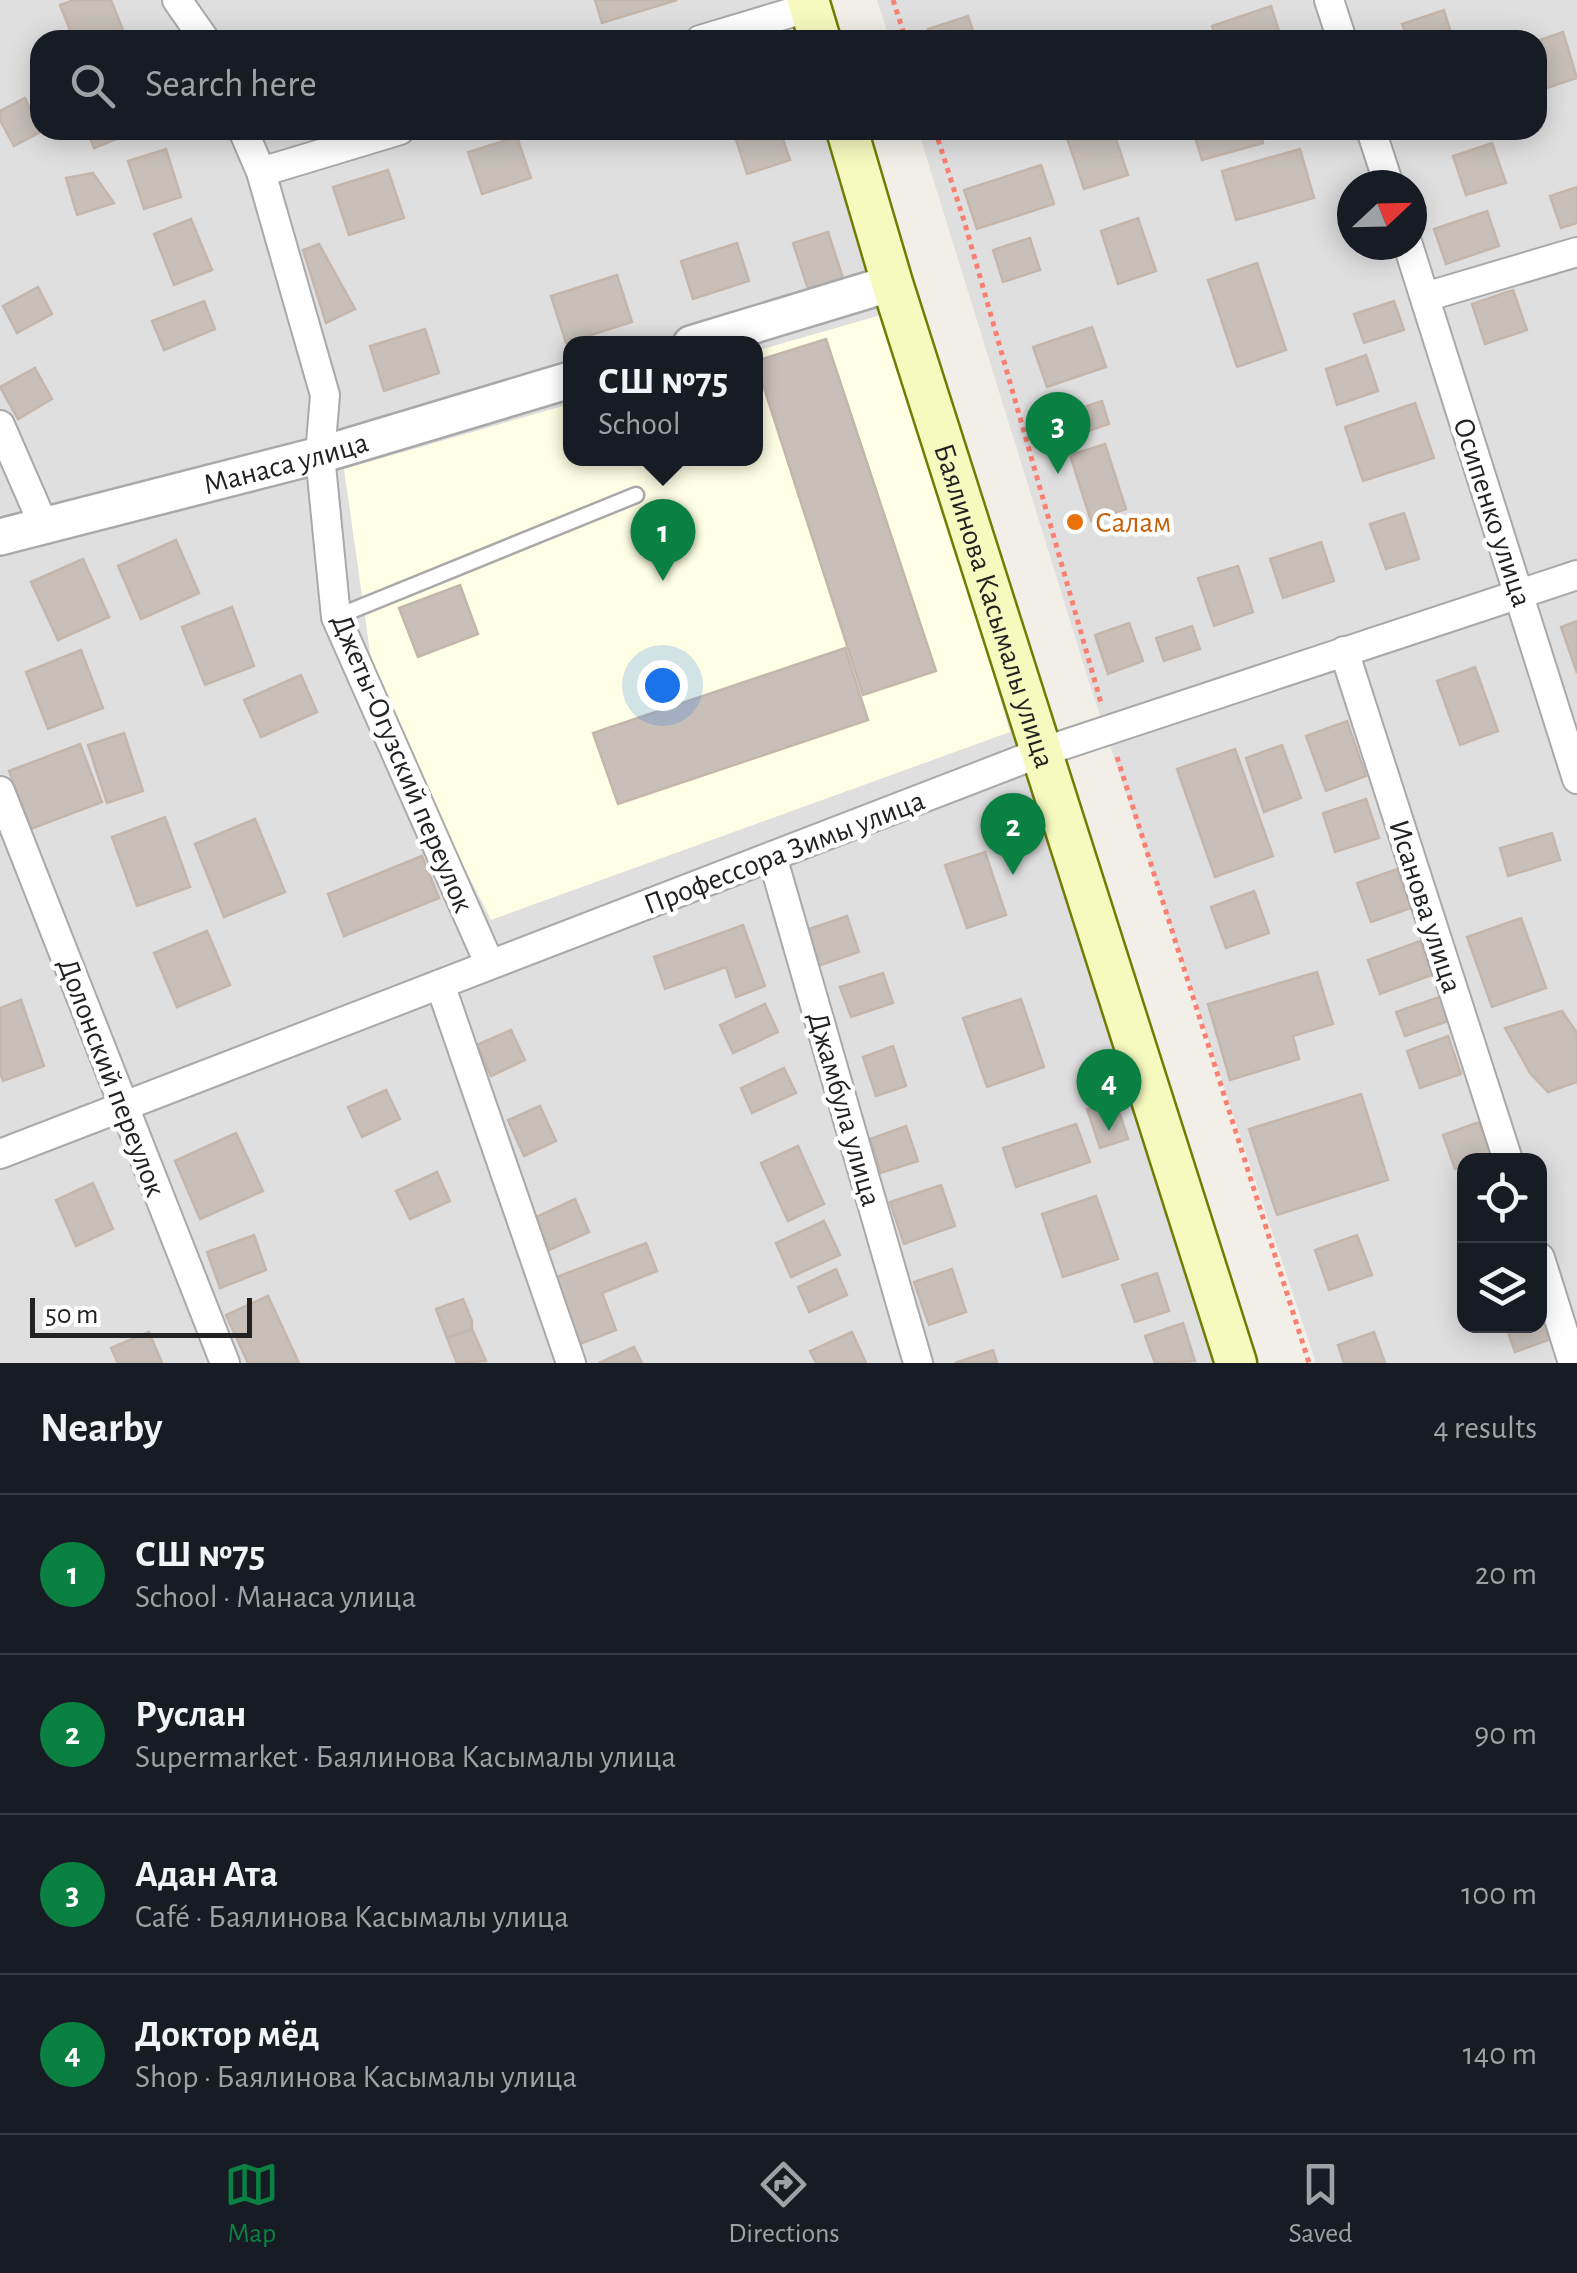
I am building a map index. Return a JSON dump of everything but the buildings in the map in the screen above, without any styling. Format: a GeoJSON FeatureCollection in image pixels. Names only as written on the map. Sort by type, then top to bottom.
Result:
{"type":"FeatureCollection","features":[{"type":"Feature","properties":{"kind":"main road","name":"Баялинова Касымалы улица"},"geometry":{"type":"LineString","coordinates":[[849,140],[1236,1363]]}},
{"type":"Feature","properties":{"kind":"street"},"geometry":{"type":"LineString","coordinates":[[177,0],[198,30]]}},
{"type":"Feature","properties":{"kind":"street"},"geometry":{"type":"LineString","coordinates":[[1329,0],[1339,30]]}},
{"type":"Feature","properties":{"kind":"street"},"geometry":{"type":"LineString","coordinates":[[747,30],[812,16]]}},
{"type":"Feature","properties":{"kind":"street"},"geometry":{"type":"LineString","coordinates":[[247,140],[260,172],[367,140]]}},
{"type":"Feature","properties":{"kind":"street"},"geometry":{"type":"LineString","coordinates":[[1374,140],[1384,170]]}},
{"type":"Feature","properties":{"kind":"street","name":"Джеты-Огузский переулок"},"geometry":{"type":"LineString","coordinates":[[260,172],[325,396],[320,456],[336,617],[490,965]]}},
{"type":"Feature","properties":{"kind":"street"},"geometry":{"type":"LineString","coordinates":[[1424,297],[1577,252]]}},
{"type":"Feature","properties":{"kind":"street","name":"Осипенко улица"},"geometry":{"type":"LineString","coordinates":[[1413,260],[1577,779]]}},
{"type":"Feature","properties":{"kind":"street"},"geometry":{"type":"LineString","coordinates":[[717,336],[892,283]]}},
{"type":"Feature","properties":{"kind":"street","name":"Манаса улица"},"geometry":{"type":"LineString","coordinates":[[0,537],[320,456],[563,382]]}},
{"type":"Feature","properties":{"kind":"street"},"geometry":{"type":"LineString","coordinates":[[0,425],[44,526]]}},
{"type":"Feature","properties":{"kind":"street","name":"Профессора Зимы улица"},"geometry":{"type":"LineString","coordinates":[[0,1154],[1042,752],[1577,575]]}},
{"type":"Feature","properties":{"kind":"street","name":"Исанова улица"},"geometry":{"type":"LineString","coordinates":[[1344,651],[1506,1153]]}},
{"type":"Feature","properties":{"kind":"street","name":"Долонский переулок"},"geometry":{"type":"LineString","coordinates":[[0,792],[225,1363]]}},
{"type":"Feature","properties":{"kind":"street","name":"Джамбула улица"},"geometry":{"type":"LineString","coordinates":[[772,856],[918,1363]]}},
{"type":"Feature","properties":{"kind":"street"},"geometry":{"type":"LineString","coordinates":[[440,984],[571,1363]]}},
{"type":"Feature","properties":{"kind":"street"},"geometry":{"type":"LineString","coordinates":[[1547,1280],[1573,1363]]}},
{"type":"Feature","properties":{"kind":"lane"},"geometry":{"type":"LineString","coordinates":[[336,617],[636,494]]}},
{"type":"Feature","properties":{"kind":"path"},"geometry":{"type":"LineString","coordinates":[[893,0],[903,30]]}},
{"type":"Feature","properties":{"kind":"shaded area"},"geometry":{"type":"Polygon","coordinates":[[[0,0],[804,0],[814,30],[30,30],[30,140],[848,140],[1238,1363],[0,1363],[0,0]]]}},
{"type":"Feature","properties":{"kind":"shaded area"},"geometry":{"type":"Polygon","coordinates":[[[877,0],[1577,0],[1577,1363],[1316,1363],[1089,682],[921,140],[1547,140],[1547,30],[887,30],[877,0]]]}},
{"type":"Feature","properties":{"kind":"shaded area"},"geometry":{"type":"Polygon","coordinates":[[[888,313],[1010,732],[491,920],[376,694],[344,469],[563,406],[563,466],[763,466],[763,349],[888,313]]]}},
{"type":"Feature","properties":{"kind":"place","name":"Адан Ата"},"geometry":{"type":"Point","coordinates":[1058,474]}},
{"type":"Feature","properties":{"kind":"place","name":"Салам"},"geometry":{"type":"Point","coordinates":[1075,522]}},
{"type":"Feature","properties":{"kind":"place","name":"СШ №75"},"geometry":{"type":"Point","coordinates":[663,581]}},
{"type":"Feature","properties":{"kind":"place","name":"Руслан"},"geometry":{"type":"Point","coordinates":[1013,875]}},
{"type":"Feature","properties":{"kind":"place","name":"Доктор мёд"},"geometry":{"type":"Point","coordinates":[1109,1131]}}]}
